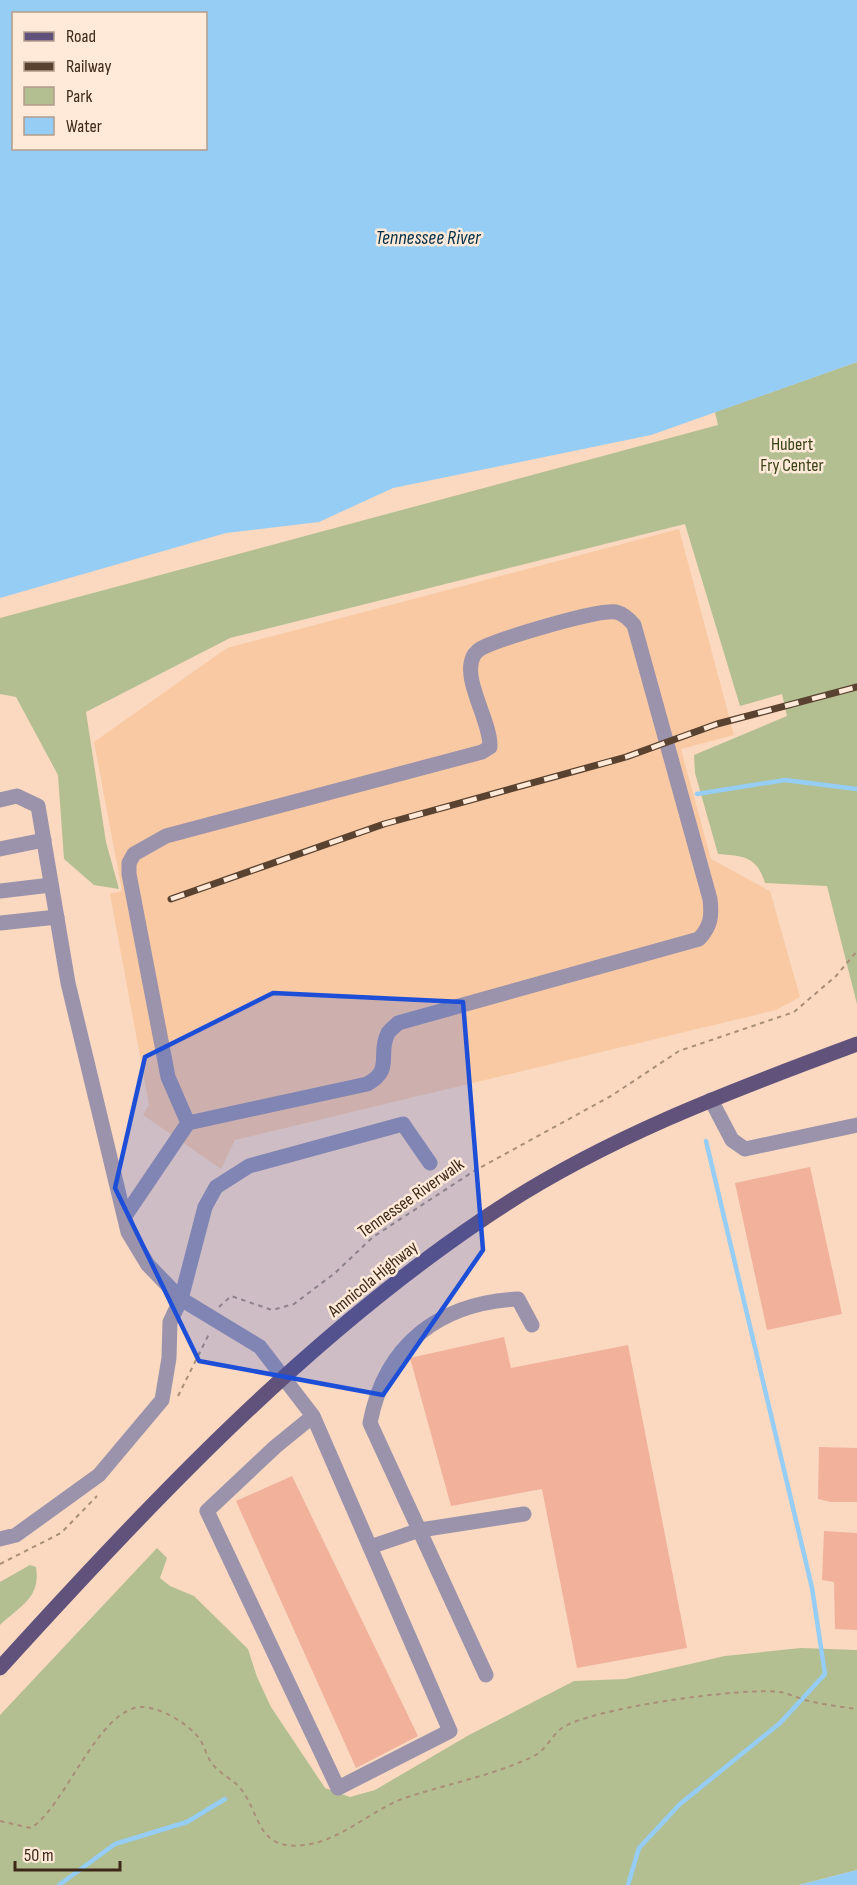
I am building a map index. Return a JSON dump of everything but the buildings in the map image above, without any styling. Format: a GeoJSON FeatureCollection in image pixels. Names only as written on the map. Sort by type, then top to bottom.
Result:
{"type":"FeatureCollection","features":[{"type":"Feature","properties":{"kind":"main road","name":"Amnicola Highway"},"geometry":{"type":"LineString","coordinates":[[0,1668],[114,1542],[193,1462],[285,1378],[378,1298],[486,1216],[614,1145],[711,1100],[857,1044]]}},
{"type":"Feature","properties":{"kind":"street"},"geometry":{"type":"LineString","coordinates":[[124,1216],[188,1123],[367,1084],[378,1078],[384,1064],[388,1033],[398,1023],[699,939],[707,930],[712,918],[710,899],[634,625],[628,618],[618,612],[599,613],[494,643],[478,651],[472,658],[472,676],[490,737],[490,747],[482,752],[166,836],[134,854],[129,863],[131,889],[157,1026],[168,1077],[177,1103],[188,1123]]}},
{"type":"Feature","properties":{"kind":"street"},"geometry":{"type":"LineString","coordinates":[[0,800],[17,796],[38,806],[68,983],[128,1232],[147,1265],[182,1299],[260,1347],[313,1416],[450,1731],[338,1788],[207,1511],[275,1447],[313,1416]]}},
{"type":"Feature","properties":{"kind":"street"},"geometry":{"type":"LineString","coordinates":[[0,849],[44,840]]}},
{"type":"Feature","properties":{"kind":"street"},"geometry":{"type":"LineString","coordinates":[[0,891],[51,885]]}},
{"type":"Feature","properties":{"kind":"street"},"geometry":{"type":"LineString","coordinates":[[0,923],[57,917]]}},
{"type":"Feature","properties":{"kind":"street"},"geometry":{"type":"LineString","coordinates":[[711,1100],[732,1140],[745,1149],[857,1125]]}},
{"type":"Feature","properties":{"kind":"street"},"geometry":{"type":"LineString","coordinates":[[0,1539],[16,1535],[99,1475],[162,1400],[170,1322],[182,1299],[210,1196],[216,1187],[239,1170],[403,1124],[430,1163]]}},
{"type":"Feature","properties":{"kind":"street"},"geometry":{"type":"LineString","coordinates":[[486,1675],[370,1423],[375,1395],[398,1356],[417,1332],[448,1315],[491,1300],[518,1299],[532,1325]]}},
{"type":"Feature","properties":{"kind":"street"},"geometry":{"type":"LineString","coordinates":[[370,1546],[420,1530],[524,1514]]}},
{"type":"Feature","properties":{"kind":"path","name":"Tennessee Riverwalk"},"geometry":{"type":"LineString","coordinates":[[178,1397],[194,1369],[220,1303],[231,1296],[272,1310],[294,1304],[335,1273],[373,1237],[491,1160],[611,1096],[655,1070],[679,1051],[794,1012],[836,976],[857,951]]}},
{"type":"Feature","properties":{"kind":"path"},"geometry":{"type":"LineString","coordinates":[[0,1564],[61,1533],[103,1489]]}},
{"type":"Feature","properties":{"kind":"path"},"geometry":{"type":"LineString","coordinates":[[780,1692],[812,1702],[857,1709]]}},
{"type":"Feature","properties":{"kind":"highlighted area"},"geometry":{"type":"Polygon","coordinates":[[[273,993],[463,1002],[483,1250],[383,1395],[199,1361],[115,1188],[145,1057],[273,993]]]}},
{"type":"Feature","properties":{"kind":"shaded area"},"geometry":{"type":"Polygon","coordinates":[[[679,529],[734,735],[681,749],[711,859],[770,891],[800,997],[776,1010],[235,1140],[221,1169],[143,1115],[149,1105],[110,894],[122,891],[94,742],[227,648],[679,529]]]}},
{"type":"Feature","properties":{"kind":"green space","name":"Hubert Fry Center"},"geometry":{"type":"Polygon","coordinates":[[[857,362],[857,1004],[827,886],[765,883],[758,867],[753,862],[742,857],[718,854],[695,773],[694,755],[787,716],[782,694],[740,706],[685,524],[230,638],[86,712],[106,842],[119,889],[94,885],[64,859],[58,775],[16,697],[0,694],[0,618],[718,425],[715,412],[857,362]]]}},
{"type":"Feature","properties":{"kind":"green space"},"geometry":{"type":"Polygon","coordinates":[[[157,1548],[167,1558],[160,1578],[170,1586],[194,1596],[248,1649],[257,1677],[271,1707],[325,1788],[350,1797],[375,1790],[469,1735],[574,1681],[625,1679],[725,1656],[801,1648],[857,1650],[857,1870],[799,1885],[0,1885],[0,1715],[157,1548]]]}},
{"type":"Feature","properties":{"kind":"green space"},"geometry":{"type":"Polygon","coordinates":[[[30,1565],[36,1567],[37,1578],[32,1594],[0,1625],[0,1582],[30,1565]]]}},
{"type":"Feature","properties":{"kind":"water","name":"Tennessee River"},"geometry":{"type":"Polygon","coordinates":[[[0,0],[857,0],[857,362],[651,435],[393,488],[319,522],[226,533],[0,598],[0,0]]]}},
{"type":"Feature","properties":{"kind":"water"},"geometry":{"type":"Polygon","coordinates":[[[857,1870],[857,1885],[799,1885],[857,1870]]]}},
{"type":"Feature","properties":{"kind":"waterway"},"geometry":{"type":"LineString","coordinates":[[697,794],[785,780],[857,789]]}},
{"type":"Feature","properties":{"kind":"waterway"},"geometry":{"type":"LineString","coordinates":[[628,1885],[639,1848],[680,1804],[780,1723],[825,1674],[812,1588],[706,1141]]}},
{"type":"Feature","properties":{"kind":"waterway"},"geometry":{"type":"LineString","coordinates":[[59,1885],[115,1844],[187,1822],[225,1799]]}},
{"type":"Feature","properties":{"kind":"railway"},"geometry":{"type":"LineString","coordinates":[[171,899],[384,824],[626,757],[717,724],[857,687]]}}]}
